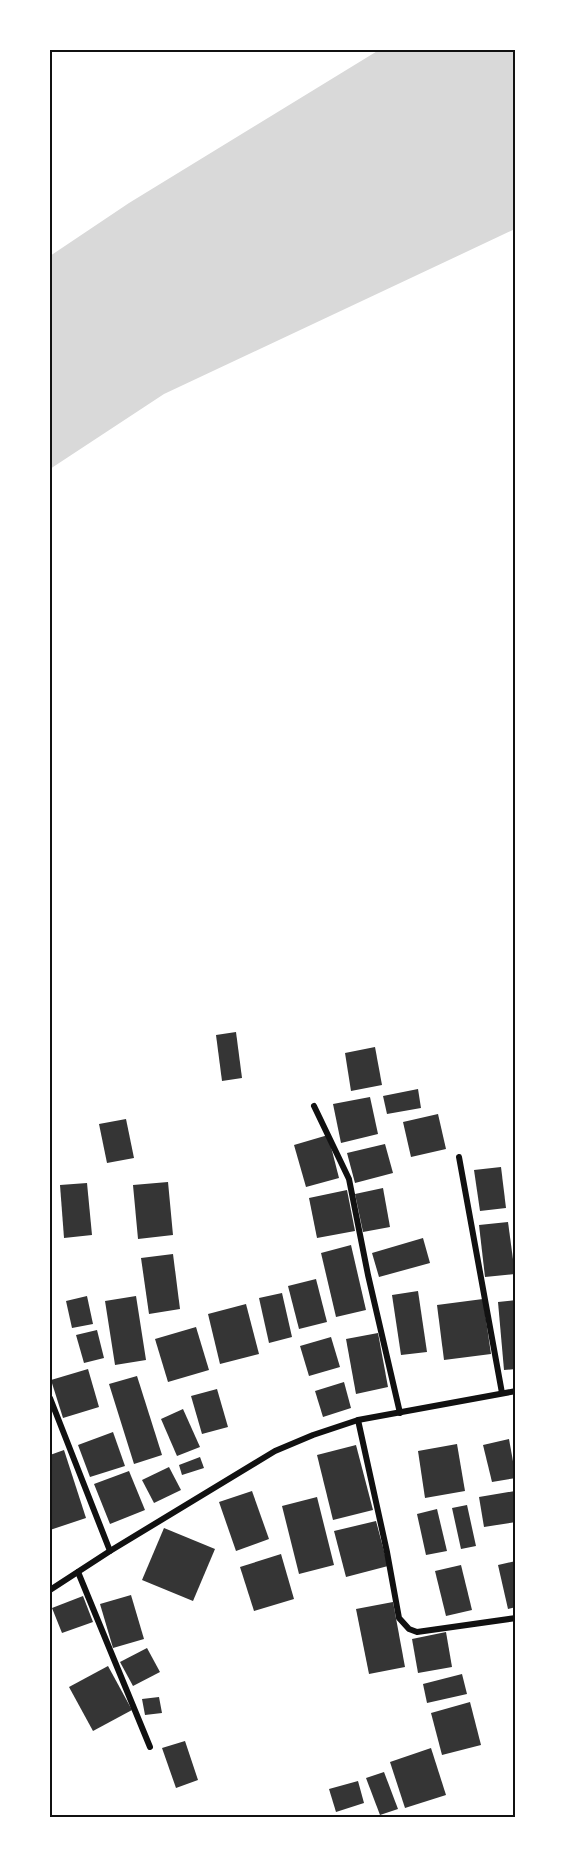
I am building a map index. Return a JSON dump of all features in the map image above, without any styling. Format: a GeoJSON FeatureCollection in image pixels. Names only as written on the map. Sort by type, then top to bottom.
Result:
{"type":"FeatureCollection","features":[{"type":"Feature","properties":{"kind":"street"},"geometry":{"type":"LineString","coordinates":[[314,1106],[349,1179],[368,1275],[400,1413]]}},
{"type":"Feature","properties":{"kind":"street"},"geometry":{"type":"LineString","coordinates":[[459,1157],[502,1393]]}},
{"type":"Feature","properties":{"kind":"street"},"geometry":{"type":"LineString","coordinates":[[50,1590],[275,1451],[358,1420],[516,1391]]}},
{"type":"Feature","properties":{"kind":"street"},"geometry":{"type":"LineString","coordinates":[[50,1398],[110,1551]]}},
{"type":"Feature","properties":{"kind":"street"},"geometry":{"type":"LineString","coordinates":[[358,1420],[399,1618],[409,1629],[417,1632],[516,1618]]}},
{"type":"Feature","properties":{"kind":"street"},"geometry":{"type":"LineString","coordinates":[[78,1572],[150,1747]]}},
{"type":"Feature","properties":{"kind":"shaded area"},"geometry":{"type":"Polygon","coordinates":[[[379,50],[515,50],[515,229],[164,394],[50,469],[50,256],[129,203],[379,50]]]}},
{"type":"Feature","properties":{"kind":"building"},"geometry":{"type":"Polygon","coordinates":[[[236,1032],[242,1078],[222,1081],[216,1035],[236,1032]]]}},
{"type":"Feature","properties":{"kind":"building"},"geometry":{"type":"Polygon","coordinates":[[[375,1047],[382,1085],[351,1091],[345,1053],[375,1047]]]}},
{"type":"Feature","properties":{"kind":"building"},"geometry":{"type":"Polygon","coordinates":[[[418,1089],[421,1108],[387,1114],[383,1096],[418,1089]]]}},
{"type":"Feature","properties":{"kind":"building"},"geometry":{"type":"Polygon","coordinates":[[[370,1097],[378,1134],[341,1143],[333,1104],[370,1097]]]}},
{"type":"Feature","properties":{"kind":"building"},"geometry":{"type":"Polygon","coordinates":[[[438,1114],[446,1149],[411,1157],[403,1122],[438,1114]]]}},
{"type":"Feature","properties":{"kind":"building"},"geometry":{"type":"Polygon","coordinates":[[[126,1119],[134,1158],[107,1163],[99,1124],[126,1119]]]}},
{"type":"Feature","properties":{"kind":"building"},"geometry":{"type":"Polygon","coordinates":[[[328,1135],[339,1178],[306,1187],[294,1145],[328,1135]]]}},
{"type":"Feature","properties":{"kind":"building"},"geometry":{"type":"Polygon","coordinates":[[[385,1144],[393,1173],[355,1183],[347,1153],[385,1144]]]}},
{"type":"Feature","properties":{"kind":"building"},"geometry":{"type":"Polygon","coordinates":[[[501,1167],[506,1208],[480,1211],[474,1170],[501,1167]]]}},
{"type":"Feature","properties":{"kind":"building"},"geometry":{"type":"Polygon","coordinates":[[[168,1182],[173,1235],[138,1239],[133,1185],[168,1182]]]}},
{"type":"Feature","properties":{"kind":"building"},"geometry":{"type":"Polygon","coordinates":[[[87,1183],[92,1235],[64,1238],[60,1185],[87,1183]]]}},
{"type":"Feature","properties":{"kind":"building"},"geometry":{"type":"Polygon","coordinates":[[[383,1188],[390,1227],[363,1232],[355,1194],[383,1188]]]}},
{"type":"Feature","properties":{"kind":"building"},"geometry":{"type":"Polygon","coordinates":[[[347,1190],[355,1231],[317,1238],[309,1198],[347,1190]]]}},
{"type":"Feature","properties":{"kind":"building"},"geometry":{"type":"Polygon","coordinates":[[[508,1222],[515,1274],[485,1277],[479,1225],[508,1222]]]}},
{"type":"Feature","properties":{"kind":"building"},"geometry":{"type":"Polygon","coordinates":[[[423,1238],[430,1263],[379,1277],[372,1253],[423,1238]]]}},
{"type":"Feature","properties":{"kind":"building"},"geometry":{"type":"Polygon","coordinates":[[[351,1245],[366,1310],[336,1317],[321,1253],[351,1245]]]}},
{"type":"Feature","properties":{"kind":"building"},"geometry":{"type":"Polygon","coordinates":[[[173,1254],[180,1309],[149,1314],[141,1258],[173,1254]]]}},
{"type":"Feature","properties":{"kind":"building"},"geometry":{"type":"Polygon","coordinates":[[[316,1279],[327,1322],[299,1329],[288,1286],[316,1279]]]}},
{"type":"Feature","properties":{"kind":"building"},"geometry":{"type":"Polygon","coordinates":[[[418,1291],[427,1352],[401,1355],[392,1295],[418,1291]]]}},
{"type":"Feature","properties":{"kind":"building"},"geometry":{"type":"Polygon","coordinates":[[[282,1293],[292,1337],[269,1343],[259,1298],[282,1293]]]}},
{"type":"Feature","properties":{"kind":"building"},"geometry":{"type":"Polygon","coordinates":[[[87,1296],[93,1324],[72,1328],[66,1301],[87,1296]]]}},
{"type":"Feature","properties":{"kind":"building"},"geometry":{"type":"Polygon","coordinates":[[[136,1296],[146,1360],[115,1365],[105,1301],[136,1296]]]}},
{"type":"Feature","properties":{"kind":"building"},"geometry":{"type":"Polygon","coordinates":[[[483,1299],[491,1354],[444,1360],[437,1305],[483,1299]]]}},
{"type":"Feature","properties":{"kind":"building"},"geometry":{"type":"Polygon","coordinates":[[[516,1300],[516,1369],[504,1370],[498,1302],[516,1300]]]}},
{"type":"Feature","properties":{"kind":"building"},"geometry":{"type":"Polygon","coordinates":[[[246,1304],[259,1354],[220,1364],[208,1314],[246,1304]]]}},
{"type":"Feature","properties":{"kind":"building"},"geometry":{"type":"Polygon","coordinates":[[[196,1327],[209,1370],[168,1382],[155,1339],[196,1327]]]}},
{"type":"Feature","properties":{"kind":"building"},"geometry":{"type":"Polygon","coordinates":[[[97,1330],[104,1358],[84,1363],[76,1335],[97,1330]]]}},
{"type":"Feature","properties":{"kind":"building"},"geometry":{"type":"Polygon","coordinates":[[[378,1333],[388,1387],[356,1394],[346,1339],[378,1333]]]}},
{"type":"Feature","properties":{"kind":"building"},"geometry":{"type":"Polygon","coordinates":[[[331,1337],[340,1367],[309,1376],[300,1346],[331,1337]]]}},
{"type":"Feature","properties":{"kind":"building"},"geometry":{"type":"Polygon","coordinates":[[[88,1369],[99,1407],[63,1418],[51,1380],[88,1369]]]}},
{"type":"Feature","properties":{"kind":"building"},"geometry":{"type":"Polygon","coordinates":[[[137,1376],[162,1455],[134,1464],[109,1384],[137,1376]]]}},
{"type":"Feature","properties":{"kind":"building"},"geometry":{"type":"Polygon","coordinates":[[[344,1382],[351,1408],[323,1417],[315,1391],[344,1382]]]}},
{"type":"Feature","properties":{"kind":"building"},"geometry":{"type":"Polygon","coordinates":[[[217,1389],[228,1427],[202,1434],[191,1396],[217,1389]]]}},
{"type":"Feature","properties":{"kind":"building"},"geometry":{"type":"Polygon","coordinates":[[[183,1409],[200,1447],[177,1456],[161,1419],[183,1409]]]}},
{"type":"Feature","properties":{"kind":"building"},"geometry":{"type":"Polygon","coordinates":[[[113,1432],[125,1466],[90,1477],[78,1445],[113,1432]]]}},
{"type":"Feature","properties":{"kind":"building"},"geometry":{"type":"Polygon","coordinates":[[[509,1439],[516,1478],[492,1482],[483,1445],[509,1439]]]}},
{"type":"Feature","properties":{"kind":"building"},"geometry":{"type":"Polygon","coordinates":[[[457,1444],[465,1491],[425,1498],[418,1451],[457,1444]]]}},
{"type":"Feature","properties":{"kind":"building"},"geometry":{"type":"Polygon","coordinates":[[[356,1445],[373,1510],[333,1520],[317,1455],[356,1445]]]}},
{"type":"Feature","properties":{"kind":"building"},"geometry":{"type":"Polygon","coordinates":[[[64,1450],[86,1518],[50,1530],[50,1455],[64,1450]]]}},
{"type":"Feature","properties":{"kind":"building"},"geometry":{"type":"Polygon","coordinates":[[[200,1457],[204,1468],[182,1475],[179,1465],[200,1457]]]}},
{"type":"Feature","properties":{"kind":"building"},"geometry":{"type":"Polygon","coordinates":[[[169,1467],[181,1490],[154,1503],[142,1480],[169,1467]]]}},
{"type":"Feature","properties":{"kind":"building"},"geometry":{"type":"Polygon","coordinates":[[[129,1471],[145,1510],[110,1524],[94,1484],[129,1471]]]}},
{"type":"Feature","properties":{"kind":"building"},"geometry":{"type":"Polygon","coordinates":[[[252,1491],[269,1539],[236,1551],[219,1502],[252,1491]]]}},
{"type":"Feature","properties":{"kind":"building"},"geometry":{"type":"Polygon","coordinates":[[[515,1491],[516,1522],[484,1527],[479,1497],[515,1491]]]}},
{"type":"Feature","properties":{"kind":"building"},"geometry":{"type":"Polygon","coordinates":[[[317,1497],[334,1565],[299,1574],[282,1506],[317,1497]]]}},
{"type":"Feature","properties":{"kind":"building"},"geometry":{"type":"Polygon","coordinates":[[[467,1505],[476,1546],[461,1549],[452,1508],[467,1505]]]}},
{"type":"Feature","properties":{"kind":"building"},"geometry":{"type":"Polygon","coordinates":[[[437,1509],[447,1551],[426,1555],[417,1514],[437,1509]]]}},
{"type":"Feature","properties":{"kind":"building"},"geometry":{"type":"Polygon","coordinates":[[[376,1521],[388,1566],[346,1577],[334,1531],[376,1521]]]}},
{"type":"Feature","properties":{"kind":"building"},"geometry":{"type":"Polygon","coordinates":[[[164,1528],[215,1549],[193,1601],[142,1580],[164,1528]]]}},
{"type":"Feature","properties":{"kind":"building"},"geometry":{"type":"Polygon","coordinates":[[[281,1554],[294,1599],[254,1611],[240,1567],[281,1554]]]}},
{"type":"Feature","properties":{"kind":"building"},"geometry":{"type":"Polygon","coordinates":[[[516,1561],[516,1607],[508,1609],[498,1565],[516,1561]]]}},
{"type":"Feature","properties":{"kind":"building"},"geometry":{"type":"Polygon","coordinates":[[[461,1565],[472,1610],[446,1616],[435,1571],[461,1565]]]}},
{"type":"Feature","properties":{"kind":"building"},"geometry":{"type":"Polygon","coordinates":[[[131,1595],[144,1639],[113,1648],[100,1604],[131,1595]]]}},
{"type":"Feature","properties":{"kind":"building"},"geometry":{"type":"Polygon","coordinates":[[[83,1596],[93,1622],[62,1633],[52,1608],[83,1596]]]}},
{"type":"Feature","properties":{"kind":"building"},"geometry":{"type":"Polygon","coordinates":[[[393,1602],[405,1667],[369,1674],[356,1609],[393,1602]]]}},
{"type":"Feature","properties":{"kind":"building"},"geometry":{"type":"Polygon","coordinates":[[[446,1632],[452,1667],[418,1673],[412,1639],[446,1632]]]}},
{"type":"Feature","properties":{"kind":"building"},"geometry":{"type":"Polygon","coordinates":[[[147,1648],[160,1672],[133,1686],[120,1662],[147,1648]]]}},
{"type":"Feature","properties":{"kind":"building"},"geometry":{"type":"Polygon","coordinates":[[[108,1666],[132,1710],[93,1731],[69,1687],[108,1666]]]}},
{"type":"Feature","properties":{"kind":"building"},"geometry":{"type":"Polygon","coordinates":[[[462,1674],[467,1694],[427,1703],[423,1684],[462,1674]]]}},
{"type":"Feature","properties":{"kind":"building"},"geometry":{"type":"Polygon","coordinates":[[[159,1697],[162,1713],[145,1715],[142,1699],[159,1697]]]}},
{"type":"Feature","properties":{"kind":"building"},"geometry":{"type":"Polygon","coordinates":[[[470,1702],[481,1745],[442,1755],[431,1713],[470,1702]]]}},
{"type":"Feature","properties":{"kind":"building"},"geometry":{"type":"Polygon","coordinates":[[[185,1741],[198,1780],[176,1788],[162,1748],[185,1741]]]}},
{"type":"Feature","properties":{"kind":"building"},"geometry":{"type":"Polygon","coordinates":[[[431,1748],[446,1795],[405,1808],[390,1762],[431,1748]]]}},
{"type":"Feature","properties":{"kind":"building"},"geometry":{"type":"Polygon","coordinates":[[[384,1772],[398,1809],[380,1815],[366,1778],[384,1772]]]}},
{"type":"Feature","properties":{"kind":"building"},"geometry":{"type":"Polygon","coordinates":[[[358,1781],[364,1803],[336,1812],[329,1789],[358,1781]]]}}]}
